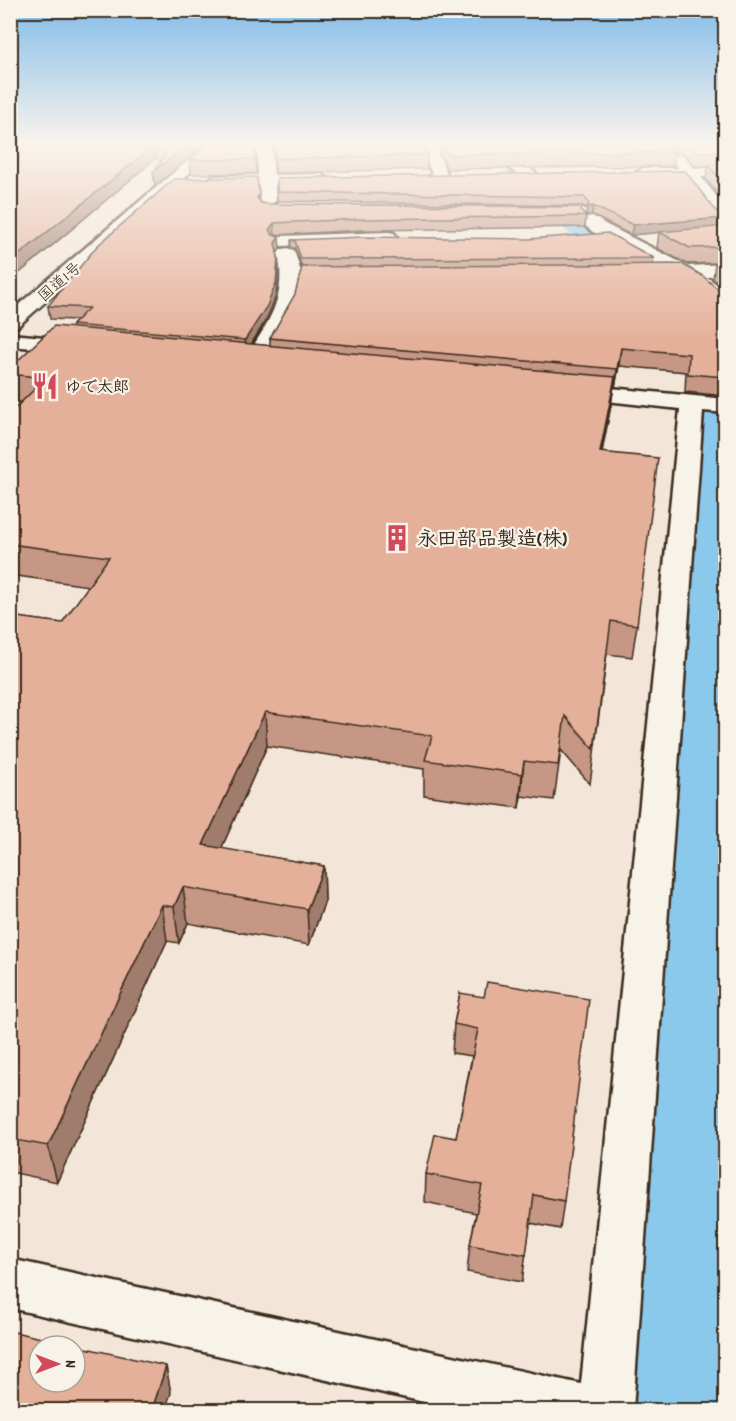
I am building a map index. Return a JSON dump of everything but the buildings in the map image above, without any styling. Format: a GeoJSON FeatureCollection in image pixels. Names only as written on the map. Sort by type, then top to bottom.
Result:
{"type":"FeatureCollection","features":[{"type":"Feature","properties":{"kind":"main road","name":"国道1号"},"geometry":{"type":"LineString","coordinates":[[10,323],[138,210]]}},
{"type":"Feature","properties":{"kind":"main road"},"geometry":{"type":"LineString","coordinates":[[254,361],[286,309],[293,275],[282,241],[270,222],[274,210]]}},
{"type":"Feature","properties":{"kind":"main road"},"geometry":{"type":"LineString","coordinates":[[553,212],[577,212],[608,233],[630,242],[709,286],[726,302]]}},
{"type":"Feature","properties":{"kind":"main road"},"geometry":{"type":"LineString","coordinates":[[584,236],[608,233]]}},
{"type":"Feature","properties":{"kind":"main road"},"geometry":{"type":"LineString","coordinates":[[282,241],[317,238],[406,237]]}},
{"type":"Feature","properties":{"kind":"main road"},"geometry":{"type":"LineString","coordinates":[[630,242],[666,239]]}},
{"type":"Feature","properties":{"kind":"main road"},"geometry":{"type":"LineString","coordinates":[[636,274],[726,270]]}},
{"type":"Feature","properties":{"kind":"main road"},"geometry":{"type":"LineString","coordinates":[[293,275],[364,275]]}},
{"type":"Feature","properties":{"kind":"main road"},"geometry":{"type":"LineString","coordinates":[[10,340],[103,348]]}},
{"type":"Feature","properties":{"kind":"main road"},"geometry":{"type":"LineString","coordinates":[[230,359],[277,364]]}},
{"type":"Feature","properties":{"kind":"main road"},"geometry":{"type":"LineString","coordinates":[[550,390],[709,405],[606,1410]]}},
{"type":"Feature","properties":{"kind":"main road"},"geometry":{"type":"LineString","coordinates":[[10,1283],[577,1410]]}},
{"type":"Feature","properties":{"kind":"waterway"},"geometry":{"type":"LineString","coordinates":[[561,210],[603,240],[626,248],[696,290],[725,322],[683,1410]]}},
{"type":"Feature","properties":{"kind":"place","name":"ゆで太郎"},"geometry":{"type":"Point","coordinates":[45,386]}},
{"type":"Feature","properties":{"kind":"place","name":"永田部品製造(株)"},"geometry":{"type":"Point","coordinates":[397,538]}}]}
